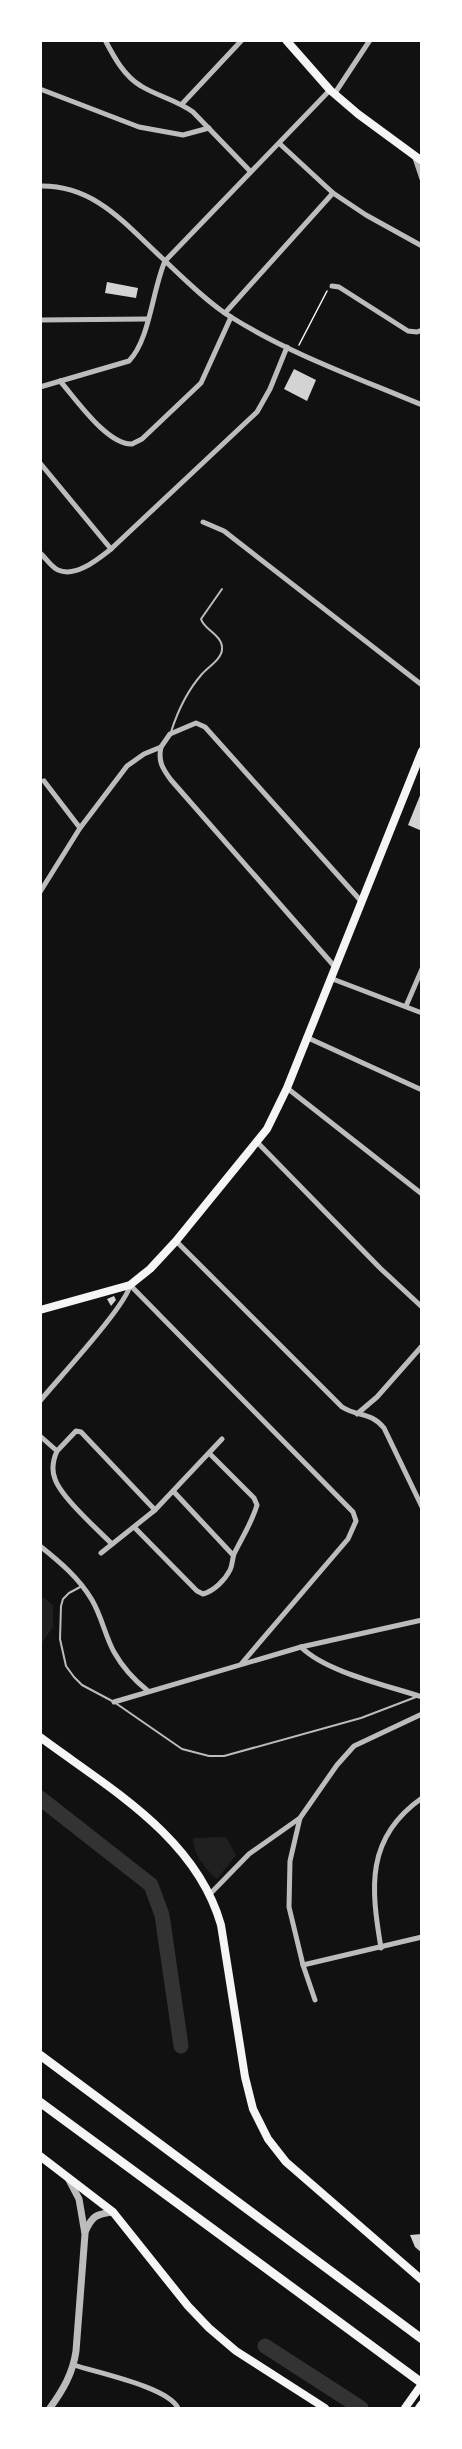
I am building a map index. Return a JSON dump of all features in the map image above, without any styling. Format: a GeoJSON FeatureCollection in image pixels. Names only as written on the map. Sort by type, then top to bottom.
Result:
{"type":"FeatureCollection","features":[{"type":"Feature","properties":{"kind":"highway"},"geometry":{"type":"LineString","coordinates":[[40,2055],[422,2339]]}},
{"type":"Feature","properties":{"kind":"highway"},"geometry":{"type":"LineString","coordinates":[[40,2102],[422,2383]]}},
{"type":"Feature","properties":{"kind":"main road"},"geometry":{"type":"LineString","coordinates":[[286,40],[333,92],[418,159]]}},
{"type":"Feature","properties":{"kind":"main road"},"geometry":{"type":"LineString","coordinates":[[40,1310],[130,1285],[150,1269],[177,1241],[267,1129],[287,1088],[422,751]]}},
{"type":"Feature","properties":{"kind":"main road"},"geometry":{"type":"LineString","coordinates":[[40,1737],[146,1817],[175,1842],[199,1873],[210,1894],[221,1925],[245,2076],[259,2123],[286,2162],[422,2280]]}},
{"type":"Feature","properties":{"kind":"main road"},"geometry":{"type":"LineString","coordinates":[[40,2156],[112,2212],[150,2256],[188,2306],[209,2328],[236,2351],[325,2409]]}},
{"type":"Feature","properties":{"kind":"main road"},"geometry":{"type":"LineString","coordinates":[[405,2409],[422,2383]]}},
{"type":"Feature","properties":{"kind":"main road"},"geometry":{"type":"LineString","coordinates":[[419,2409],[422,2404]]}},
{"type":"Feature","properties":{"kind":"street"},"geometry":{"type":"LineString","coordinates":[[114,40],[106,43],[118,63],[139,85],[182,104],[198,116],[250,171]]}},
{"type":"Feature","properties":{"kind":"street"},"geometry":{"type":"LineString","coordinates":[[182,104],[242,40]]}},
{"type":"Feature","properties":{"kind":"street"},"geometry":{"type":"LineString","coordinates":[[40,387],[129,361],[137,352],[148,319],[156,280],[165,261],[250,171],[333,92],[370,40]]}},
{"type":"Feature","properties":{"kind":"street"},"geometry":{"type":"LineString","coordinates":[[40,89],[139,127],[183,135],[209,128]]}},
{"type":"Feature","properties":{"kind":"street"},"geometry":{"type":"LineString","coordinates":[[280,144],[333,193],[366,215],[422,246]]}},
{"type":"Feature","properties":{"kind":"street"},"geometry":{"type":"LineString","coordinates":[[418,159],[422,179]]}},
{"type":"Feature","properties":{"kind":"street"},"geometry":{"type":"LineString","coordinates":[[40,186],[64,187],[91,196],[231,317],[287,347],[422,405]]}},
{"type":"Feature","properties":{"kind":"street"},"geometry":{"type":"LineString","coordinates":[[225,313],[333,193]]}},
{"type":"Feature","properties":{"kind":"street"},"geometry":{"type":"LineString","coordinates":[[332,286],[339,287],[408,331],[422,330]]}},
{"type":"Feature","properties":{"kind":"street"},"geometry":{"type":"LineString","coordinates":[[60,381],[99,425],[118,442],[132,444],[141,439],[201,383],[210,369],[231,317]]}},
{"type":"Feature","properties":{"kind":"street"},"geometry":{"type":"LineString","coordinates":[[40,320],[148,319]]}},
{"type":"Feature","properties":{"kind":"street"},"geometry":{"type":"LineString","coordinates":[[40,553],[59,570],[66,572],[89,566],[111,549],[257,412],[270,389],[287,347]]}},
{"type":"Feature","properties":{"kind":"street"},"geometry":{"type":"LineString","coordinates":[[40,463],[111,549]]}},
{"type":"Feature","properties":{"kind":"street"},"geometry":{"type":"LineString","coordinates":[[203,522],[224,531],[422,685]]}},
{"type":"Feature","properties":{"kind":"street"},"geometry":{"type":"LineString","coordinates":[[335,967],[162,768],[159,758],[161,747],[170,734],[196,723],[205,727],[361,901]]}},
{"type":"Feature","properties":{"kind":"street"},"geometry":{"type":"LineString","coordinates":[[40,892],[80,828],[127,766],[144,754],[161,747]]}},
{"type":"Feature","properties":{"kind":"street"},"geometry":{"type":"LineString","coordinates":[[44,782],[80,828]]}},
{"type":"Feature","properties":{"kind":"street"},"geometry":{"type":"LineString","coordinates":[[406,1006],[422,969]]}},
{"type":"Feature","properties":{"kind":"street"},"geometry":{"type":"LineString","coordinates":[[330,978],[422,1013]]}},
{"type":"Feature","properties":{"kind":"street"},"geometry":{"type":"LineString","coordinates":[[306,1037],[422,1090]]}},
{"type":"Feature","properties":{"kind":"street"},"geometry":{"type":"LineString","coordinates":[[287,1088],[422,1194]]}},
{"type":"Feature","properties":{"kind":"street"},"geometry":{"type":"LineString","coordinates":[[256,1141],[380,1268],[422,1307]]}},
{"type":"Feature","properties":{"kind":"street"},"geometry":{"type":"LineString","coordinates":[[177,1241],[322,1390],[342,1407],[377,1419],[384,1428],[422,1507]]}},
{"type":"Feature","properties":{"kind":"street"},"geometry":{"type":"LineString","coordinates":[[40,1401],[129,1292],[130,1285]]}},
{"type":"Feature","properties":{"kind":"street"},"geometry":{"type":"LineString","coordinates":[[130,1285],[353,1512],[356,1521],[348,1539],[242,1663]]}},
{"type":"Feature","properties":{"kind":"street"},"geometry":{"type":"LineString","coordinates":[[357,1414],[377,1397],[422,1346]]}},
{"type":"Feature","properties":{"kind":"street"},"geometry":{"type":"LineString","coordinates":[[112,1544],[62,1491],[55,1480],[52,1467],[57,1451],[76,1431],[81,1432],[155,1510]]}},
{"type":"Feature","properties":{"kind":"street"},"geometry":{"type":"LineString","coordinates":[[40,1436],[57,1451]]}},
{"type":"Feature","properties":{"kind":"street"},"geometry":{"type":"LineString","coordinates":[[101,1553],[155,1510],[222,1439]]}},
{"type":"Feature","properties":{"kind":"street"},"geometry":{"type":"LineString","coordinates":[[135,1528],[172,1567],[203,1594],[222,1581],[230,1570],[233,1555],[245,1535],[257,1505],[254,1498],[209,1453]]}},
{"type":"Feature","properties":{"kind":"street"},"geometry":{"type":"LineString","coordinates":[[174,1492],[233,1555]]}},
{"type":"Feature","properties":{"kind":"street"},"geometry":{"type":"LineString","coordinates":[[40,1546],[66,1567],[82,1586],[99,1613],[114,1652],[125,1669],[148,1691]]}},
{"type":"Feature","properties":{"kind":"street"},"geometry":{"type":"LineString","coordinates":[[114,1702],[301,1647],[422,1620]]}},
{"type":"Feature","properties":{"kind":"street"},"geometry":{"type":"LineString","coordinates":[[301,1647],[309,1655],[326,1664],[420,1696]]}},
{"type":"Feature","properties":{"kind":"street"},"geometry":{"type":"LineString","coordinates":[[210,1894],[249,1854],[300,1818],[337,1765],[354,1746],[422,1714]]}},
{"type":"Feature","properties":{"kind":"street"},"geometry":{"type":"LineString","coordinates":[[381,1948],[373,1886],[378,1853],[387,1835],[402,1815],[422,1798]]}},
{"type":"Feature","properties":{"kind":"street"},"geometry":{"type":"LineString","coordinates":[[300,1818],[290,1861],[289,1907],[303,1965],[315,2000]]}},
{"type":"Feature","properties":{"kind":"street"},"geometry":{"type":"LineString","coordinates":[[303,1965],[422,1937]]}},
{"type":"Feature","properties":{"kind":"street"},"geometry":{"type":"LineString","coordinates":[[50,2409],[65,2386],[74,2365],[84,2234],[79,2199],[67,2176]]}},
{"type":"Feature","properties":{"kind":"street"},"geometry":{"type":"LineString","coordinates":[[84,2234],[96,2214],[112,2212]]}},
{"type":"Feature","properties":{"kind":"street"},"geometry":{"type":"LineString","coordinates":[[74,2365],[167,2396],[178,2409]]}},
{"type":"Feature","properties":{"kind":"lane"},"geometry":{"type":"LineString","coordinates":[[170,734],[182,701],[201,675],[220,656],[221,643],[201,619],[222,589]]}},
{"type":"Feature","properties":{"kind":"lane"},"geometry":{"type":"LineString","coordinates":[[82,1586],[69,1593],[63,1599],[61,1606],[60,1640],[66,1666],[82,1685],[114,1702],[183,1749],[209,1756],[224,1756],[362,1718],[420,1696]]}},
{"type":"Feature","properties":{"kind":"path"},"geometry":{"type":"LineString","coordinates":[[296,351],[332,286]]}},
{"type":"Feature","properties":{"kind":"shaded area"},"geometry":{"type":"Polygon","coordinates":[[[44,1598],[53,1605],[53,1627],[41,1644],[41,1599],[44,1598]]]}},
{"type":"Feature","properties":{"kind":"shaded area"},"geometry":{"type":"Polygon","coordinates":[[[226,1837],[236,1855],[217,1879],[200,1861],[193,1838],[226,1837]]]}},
{"type":"Feature","properties":{"kind":"building"},"geometry":{"type":"Polygon","coordinates":[[[107,282],[138,288],[136,298],[105,293],[107,282]]]}},
{"type":"Feature","properties":{"kind":"building"},"geometry":{"type":"Polygon","coordinates":[[[294,369],[316,380],[307,401],[284,389],[294,369]]]}},
{"type":"Feature","properties":{"kind":"building"},"geometry":{"type":"Polygon","coordinates":[[[422,793],[422,831],[408,825],[422,793]]]}},
{"type":"Feature","properties":{"kind":"building"},"geometry":{"type":"Polygon","coordinates":[[[114,1296],[116,1300],[111,1306],[107,1299],[114,1296]]]}},
{"type":"Feature","properties":{"kind":"building"},"geometry":{"type":"Polygon","coordinates":[[[422,2234],[422,2253],[415,2247],[410,2235],[422,2234]]]}},
{"type":"Feature","properties":{"kind":"waterway"},"geometry":{"type":"LineString","coordinates":[[40,1798],[151,1885],[162,1915],[181,2046]]}},
{"type":"Feature","properties":{"kind":"waterway"},"geometry":{"type":"LineString","coordinates":[[265,2346],[361,2408]]}}]}
